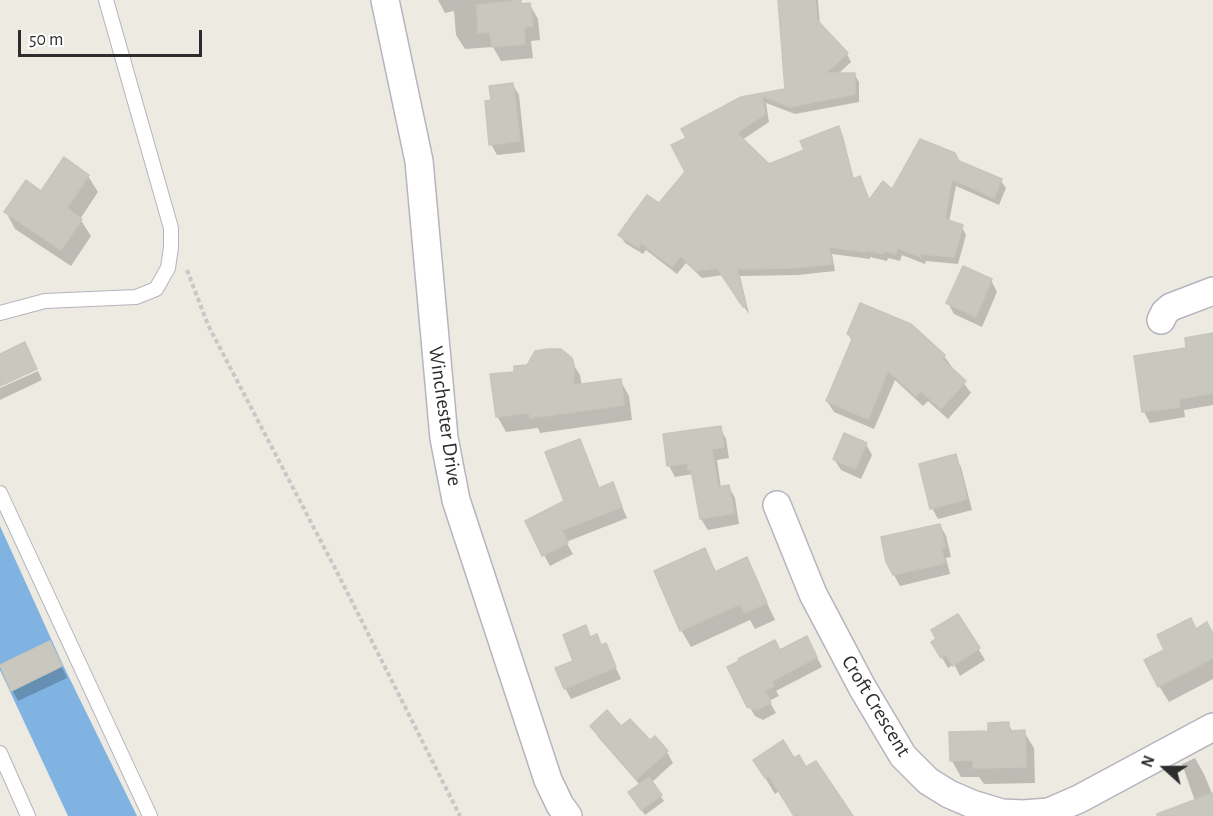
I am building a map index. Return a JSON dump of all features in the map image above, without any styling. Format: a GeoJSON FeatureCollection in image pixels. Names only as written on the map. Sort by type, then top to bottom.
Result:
{"type":"FeatureCollection","features":[{"type":"Feature","properties":{"kind":"street","name":"Winchester Drive"},"geometry":{"type":"LineString","coordinates":[[385,0],[419,161],[444,438],[456,500],[548,780],[568,816]]}},
{"type":"Feature","properties":{"kind":"street"},"geometry":{"type":"LineString","coordinates":[[1161,320],[1171,307],[1213,291]]}},
{"type":"Feature","properties":{"kind":"street","name":"Croft Crescent"},"geometry":{"type":"LineString","coordinates":[[777,505],[813,594],[862,687],[903,756],[928,781],[949,794],[1002,813],[1049,812],[1079,799],[1213,727]]}},
{"type":"Feature","properties":{"kind":"lane"},"geometry":{"type":"LineString","coordinates":[[0,313],[45,301],[136,297],[156,289],[168,268],[171,228],[106,0]]}},
{"type":"Feature","properties":{"kind":"lane"},"geometry":{"type":"LineString","coordinates":[[0,493],[150,816]]}},
{"type":"Feature","properties":{"kind":"lane"},"geometry":{"type":"LineString","coordinates":[[0,753],[28,816]]}},
{"type":"Feature","properties":{"kind":"path"},"geometry":{"type":"LineString","coordinates":[[171,228],[208,325],[338,574],[460,816]]}},
{"type":"Feature","properties":{"kind":"water"},"geometry":{"type":"Polygon","coordinates":[[[0,526],[63,665],[137,816],[68,816],[0,670],[0,526]]]}},
{"type":"Feature","properties":{"kind":"building"},"geometry":{"type":"Polygon","coordinates":[[[521,0],[521,4],[530,3],[533,26],[524,27],[525,44],[492,47],[490,32],[478,33],[477,5],[521,0]]]}},
{"type":"Feature","properties":{"kind":"building"},"geometry":{"type":"Polygon","coordinates":[[[778,0],[815,0],[817,20],[848,53],[826,73],[855,73],[855,94],[790,107],[762,96],[765,114],[737,133],[769,164],[804,150],[800,141],[839,126],[853,179],[860,176],[869,200],[883,181],[892,189],[920,139],[955,153],[959,161],[1002,179],[994,198],[952,179],[945,219],[963,225],[954,257],[922,254],[921,257],[897,248],[896,254],[884,251],[883,254],[829,247],[832,264],[793,268],[737,269],[746,306],[743,307],[717,268],[696,271],[681,256],[672,267],[641,243],[639,248],[618,235],[647,195],[659,203],[685,172],[671,145],[686,138],[681,129],[741,97],[785,89],[778,0]]]}},
{"type":"Feature","properties":{"kind":"building"},"geometry":{"type":"Polygon","coordinates":[[[513,83],[520,141],[489,145],[485,101],[491,100],[489,86],[513,83]]]}},
{"type":"Feature","properties":{"kind":"building"},"geometry":{"type":"Polygon","coordinates":[[[64,157],[89,175],[67,208],[82,219],[61,250],[4,212],[26,180],[41,191],[64,157]]]}},
{"type":"Feature","properties":{"kind":"building"},"geometry":{"type":"Polygon","coordinates":[[[963,266],[992,279],[976,317],[946,303],[963,266]]]}},
{"type":"Feature","properties":{"kind":"building"},"geometry":{"type":"Polygon","coordinates":[[[860,303],[911,324],[945,355],[942,359],[966,381],[941,409],[921,391],[916,396],[888,371],[868,419],[826,401],[853,337],[847,334],[860,303]]]}},
{"type":"Feature","properties":{"kind":"building"},"geometry":{"type":"Polygon","coordinates":[[[1213,333],[1213,393],[1179,399],[1180,407],[1142,412],[1134,356],[1186,348],[1185,338],[1213,333]]]}},
{"type":"Feature","properties":{"kind":"building"},"geometry":{"type":"Polygon","coordinates":[[[25,342],[37,369],[0,386],[0,354],[25,342]]]}},
{"type":"Feature","properties":{"kind":"building"},"geometry":{"type":"Polygon","coordinates":[[[561,349],[572,358],[573,385],[621,379],[624,405],[530,418],[529,413],[496,417],[490,374],[514,372],[514,366],[527,365],[535,351],[561,349]]]}},
{"type":"Feature","properties":{"kind":"building"},"geometry":{"type":"Polygon","coordinates":[[[721,426],[724,447],[712,449],[718,487],[729,485],[734,513],[700,519],[691,469],[688,470],[688,463],[667,466],[663,434],[721,426]]]}},
{"type":"Feature","properties":{"kind":"building"},"geometry":{"type":"Polygon","coordinates":[[[844,433],[867,443],[855,469],[833,459],[844,433]]]}},
{"type":"Feature","properties":{"kind":"building"},"geometry":{"type":"Polygon","coordinates":[[[580,439],[599,488],[613,482],[622,507],[562,530],[568,543],[542,556],[525,521],[564,501],[545,452],[580,439]]]}},
{"type":"Feature","properties":{"kind":"building"},"geometry":{"type":"Polygon","coordinates":[[[956,454],[967,499],[930,509],[919,464],[956,454]]]}},
{"type":"Feature","properties":{"kind":"building"},"geometry":{"type":"Polygon","coordinates":[[[940,524],[945,547],[941,548],[945,563],[893,575],[886,562],[881,537],[940,524]]]}},
{"type":"Feature","properties":{"kind":"building"},"geometry":{"type":"Polygon","coordinates":[[[705,548],[715,572],[747,557],[767,603],[744,613],[740,604],[680,631],[654,571],[705,548]]]}},
{"type":"Feature","properties":{"kind":"building"},"geometry":{"type":"Polygon","coordinates":[[[958,614],[980,648],[953,666],[946,654],[941,658],[931,642],[936,639],[931,630],[958,614]]]}},
{"type":"Feature","properties":{"kind":"building"},"geometry":{"type":"Polygon","coordinates":[[[1191,618],[1196,629],[1207,622],[1213,634],[1213,658],[1158,687],[1144,660],[1164,650],[1157,635],[1191,618]]]}},
{"type":"Feature","properties":{"kind":"building"},"geometry":{"type":"Polygon","coordinates":[[[586,625],[590,637],[597,634],[601,645],[606,643],[616,667],[564,689],[555,668],[573,661],[563,635],[586,625]]]}},
{"type":"Feature","properties":{"kind":"building"},"geometry":{"type":"Polygon","coordinates":[[[807,636],[817,657],[772,681],[774,686],[765,690],[771,703],[756,710],[747,707],[727,667],[775,640],[780,650],[807,636]]]}},
{"type":"Feature","properties":{"kind":"building"},"geometry":{"type":"Polygon","coordinates":[[[50,641],[62,666],[11,691],[0,665],[50,641]]]}},
{"type":"Feature","properties":{"kind":"building"},"geometry":{"type":"Polygon","coordinates":[[[607,710],[621,726],[630,719],[650,740],[655,736],[668,751],[637,779],[590,726],[607,710]]]}},
{"type":"Feature","properties":{"kind":"building"},"geometry":{"type":"Polygon","coordinates":[[[1009,722],[1009,731],[1025,730],[1026,767],[973,768],[973,760],[950,761],[949,732],[988,731],[988,723],[1009,722]]]}},
{"type":"Feature","properties":{"kind":"building"},"geometry":{"type":"Polygon","coordinates":[[[783,740],[794,758],[799,755],[806,767],[816,761],[853,816],[794,816],[769,776],[765,778],[753,760],[783,740]]]}},
{"type":"Feature","properties":{"kind":"building"},"geometry":{"type":"Polygon","coordinates":[[[649,777],[662,795],[641,810],[628,792],[649,777]]]}},
{"type":"Feature","properties":{"kind":"building"},"geometry":{"type":"Polygon","coordinates":[[[1213,793],[1213,816],[1157,816],[1157,814],[1213,793]]]}}]}
